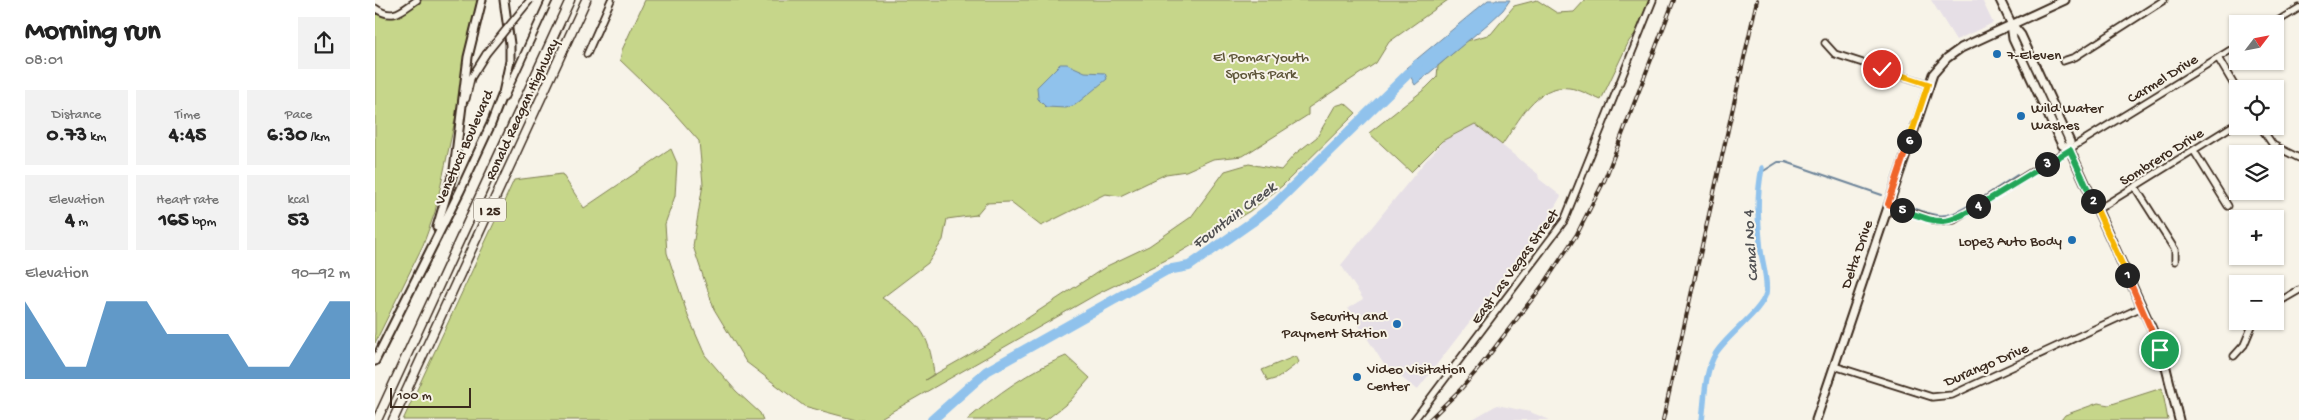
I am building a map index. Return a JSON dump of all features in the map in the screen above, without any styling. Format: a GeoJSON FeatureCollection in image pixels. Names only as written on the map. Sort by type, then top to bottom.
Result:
{"type":"FeatureCollection","features":[{"type":"Feature","properties":{"kind":"highway","name":"Ronald Reagan Highway"},"geometry":{"type":"LineString","coordinates":[[377,420],[570,0]]}},
{"type":"Feature","properties":{"kind":"highway","name":"Ronald Reagan Highway"},"geometry":{"type":"LineString","coordinates":[[393,420],[586,0]]}},
{"type":"Feature","properties":{"kind":"main road","name":"Venetucci Boulevard"},"geometry":{"type":"LineString","coordinates":[[433,242],[449,190],[460,128],[468,57],[482,0]]}},
{"type":"Feature","properties":{"kind":"main road","name":"Venetucci Boulevard"},"geometry":{"type":"LineString","coordinates":[[375,361],[450,211],[491,124],[503,93],[510,61],[510,44],[504,0]]}},
{"type":"Feature","properties":{"kind":"main road"},"geometry":{"type":"LineString","coordinates":[[2000,0],[2011,23],[2013,38],[2038,94],[2062,145],[2070,150],[2142,307],[2166,368],[2179,420]]}},
{"type":"Feature","properties":{"kind":"main road","name":"Delta Drive"},"geometry":{"type":"LineString","coordinates":[[1816,420],[1928,84],[1940,65],[1953,53],[2011,23],[2065,0]]}},
{"type":"Feature","properties":{"kind":"street"},"geometry":{"type":"LineString","coordinates":[[375,8],[384,14],[393,15],[417,0]]}},
{"type":"Feature","properties":{"kind":"street"},"geometry":{"type":"LineString","coordinates":[[460,128],[471,78],[486,54],[530,0]]}},
{"type":"Feature","properties":{"kind":"street"},"geometry":{"type":"LineString","coordinates":[[491,124],[549,0]]}},
{"type":"Feature","properties":{"kind":"street"},"geometry":{"type":"LineString","coordinates":[[587,54],[611,0]]}},
{"type":"Feature","properties":{"kind":"street","name":"East Las Vegas Street"},"geometry":{"type":"LineString","coordinates":[[1414,420],[1564,221],[1653,0]]}},
{"type":"Feature","properties":{"kind":"street"},"geometry":{"type":"LineString","coordinates":[[2063,61],[2076,56],[2164,0]]}},
{"type":"Feature","properties":{"kind":"street"},"geometry":{"type":"LineString","coordinates":[[2284,17],[2299,8]]}},
{"type":"Feature","properties":{"kind":"street"},"geometry":{"type":"LineString","coordinates":[[1825,43],[1835,54],[1928,84]]}},
{"type":"Feature","properties":{"kind":"street","name":"Carmel Drive"},"geometry":{"type":"LineString","coordinates":[[1888,204],[1937,221],[1954,220],[2229,51]]}},
{"type":"Feature","properties":{"kind":"street"},"geometry":{"type":"LineString","coordinates":[[2218,58],[2231,80]]}},
{"type":"Feature","properties":{"kind":"street","name":"Sombrero Drive"},"geometry":{"type":"LineString","coordinates":[[2097,210],[2229,128]]}},
{"type":"Feature","properties":{"kind":"street"},"geometry":{"type":"LineString","coordinates":[[2266,135],[2273,145],[2299,158]]}},
{"type":"Feature","properties":{"kind":"street"},"geometry":{"type":"LineString","coordinates":[[2194,151],[2228,206]]}},
{"type":"Feature","properties":{"kind":"street"},"geometry":{"type":"LineString","coordinates":[[2135,187],[2175,250],[2175,261]]}},
{"type":"Feature","properties":{"kind":"street"},"geometry":{"type":"LineString","coordinates":[[2284,299],[2299,290]]}},
{"type":"Feature","properties":{"kind":"street","name":"Durango Drive"},"geometry":{"type":"LineString","coordinates":[[1834,366],[1932,397],[1944,396],[1985,380],[2142,307]]}},
{"type":"Feature","properties":{"kind":"street"},"geometry":{"type":"LineString","coordinates":[[2233,356],[2244,345],[2250,330]]}},
{"type":"Feature","properties":{"kind":"shaded area"},"geometry":{"type":"Polygon","coordinates":[[[1931,0],[1982,0],[1993,23],[1956,40],[1931,0]]]}},
{"type":"Feature","properties":{"kind":"shaded area"},"geometry":{"type":"Polygon","coordinates":[[[1475,124],[1538,174],[1539,179],[1561,196],[1545,224],[1417,390],[1383,363],[1348,308],[1363,299],[1341,265],[1442,141],[1475,124]]]}},
{"type":"Feature","properties":{"kind":"shaded area"},"geometry":{"type":"Polygon","coordinates":[[[1497,405],[1530,412],[1550,420],[1471,420],[1497,405]]]}},
{"type":"Feature","properties":{"kind":"green space"},"geometry":{"type":"Polygon","coordinates":[[[417,0],[481,0],[435,212],[423,245],[375,343],[375,8],[384,14],[400,13],[417,0]]]}},
{"type":"Feature","properties":{"kind":"green space","name":"El Pomar Youth Sports Park"},"geometry":{"type":"Polygon","coordinates":[[[645,0],[1448,0],[1389,42],[1376,63],[1308,108],[1308,115],[1243,156],[1213,159],[1186,171],[1166,174],[1120,196],[1105,194],[1041,226],[1010,202],[986,203],[976,215],[947,219],[943,240],[928,263],[882,298],[913,321],[925,337],[932,359],[934,374],[925,380],[988,344],[1107,266],[1149,246],[1191,217],[1225,171],[1249,164],[1281,170],[1295,154],[1317,137],[1335,106],[1345,103],[1356,113],[1282,186],[1250,211],[1172,257],[1097,294],[877,420],[856,420],[804,406],[746,362],[714,309],[693,246],[703,184],[699,141],[669,107],[620,60],[622,50],[645,0]]]}},
{"type":"Feature","properties":{"kind":"green space"},"geometry":{"type":"Polygon","coordinates":[[[1537,0],[1557,13],[1574,12],[1585,0],[1652,0],[1643,24],[1629,41],[1601,100],[1581,91],[1557,88],[1547,92],[1529,106],[1502,145],[1475,124],[1442,141],[1411,172],[1369,133],[1426,88],[1437,77],[1438,66],[1467,41],[1491,34],[1514,6],[1537,0]]]}},
{"type":"Feature","properties":{"kind":"green space"},"geometry":{"type":"Polygon","coordinates":[[[671,149],[677,163],[675,196],[665,224],[667,253],[688,316],[705,355],[736,391],[760,413],[763,420],[403,420],[514,180],[562,174],[584,208],[671,149]]]}},
{"type":"Feature","properties":{"kind":"green space"},"geometry":{"type":"Polygon","coordinates":[[[1066,356],[1090,378],[1070,401],[1046,420],[967,420],[1014,384],[1066,356]]]}},
{"type":"Feature","properties":{"kind":"green space"},"geometry":{"type":"Polygon","coordinates":[[[1296,356],[1299,362],[1278,378],[1268,381],[1262,370],[1296,356]]]}},
{"type":"Feature","properties":{"kind":"green space"},"geometry":{"type":"Polygon","coordinates":[[[2162,388],[2168,420],[2061,420],[2065,415],[2098,403],[2109,405],[2162,388]]]}},
{"type":"Feature","properties":{"kind":"water"},"geometry":{"type":"Polygon","coordinates":[[[1488,0],[1510,0],[1503,10],[1489,23],[1415,85],[1406,68],[1488,0]]]}},
{"type":"Feature","properties":{"kind":"water"},"geometry":{"type":"Polygon","coordinates":[[[1060,64],[1067,64],[1085,72],[1105,73],[1107,79],[1075,105],[1066,108],[1046,107],[1038,99],[1037,87],[1060,64]]]}},
{"type":"Feature","properties":{"kind":"waterway","name":"Fountain Creek"},"geometry":{"type":"LineString","coordinates":[[932,420],[987,371],[1167,270],[1189,266],[1252,222],[1276,203],[1418,64]]}},
{"type":"Feature","properties":{"kind":"waterway"},"geometry":{"type":"LineString","coordinates":[[1762,172],[1778,162],[1786,162],[1882,195]]}},
{"type":"Feature","properties":{"kind":"waterway","name":"Canal No 4"},"geometry":{"type":"LineString","coordinates":[[1702,420],[1707,377],[1712,360],[1721,346],[1758,307],[1766,293],[1766,278],[1758,220],[1758,200],[1762,168]]}},
{"type":"Feature","properties":{"kind":"waterway"},"geometry":{"type":"LineString","coordinates":[[1985,196],[2017,175]]}},
{"type":"Feature","properties":{"kind":"waterway"},"geometry":{"type":"LineString","coordinates":[[1900,203],[1931,214],[1947,215],[1965,208],[1977,200]]}},
{"type":"Feature","properties":{"kind":"railway"},"geometry":{"type":"LineString","coordinates":[[1429,420],[1460,390],[1479,368],[1546,281],[1577,234],[1605,179],[1674,0]]}},
{"type":"Feature","properties":{"kind":"railway"},"geometry":{"type":"LineString","coordinates":[[1663,420],[1757,0]]}},
{"type":"Feature","properties":{"kind":"place","name":"7-Eleven"},"geometry":{"type":"Point","coordinates":[1997,54]}},
{"type":"Feature","properties":{"kind":"place","name":"Wild Water Washes"},"geometry":{"type":"Point","coordinates":[2021,116]}},
{"type":"Feature","properties":{"kind":"place","name":"Lopez Auto Body"},"geometry":{"type":"Point","coordinates":[2072,240]}},
{"type":"Feature","properties":{"kind":"place","name":"Security and Payment Station"},"geometry":{"type":"Point","coordinates":[1397,324]}},
{"type":"Feature","properties":{"kind":"place","name":"Video Visitation Center"},"geometry":{"type":"Point","coordinates":[1357,377]}},
{"type":"Feature","properties":{"kind":"route"},"geometry":{"type":"LineString","coordinates":[[1882,69],[1928,84],[1888,204],[1924,218],[1947,222],[1954,220],[2070,150],[2160,350]]}}]}
